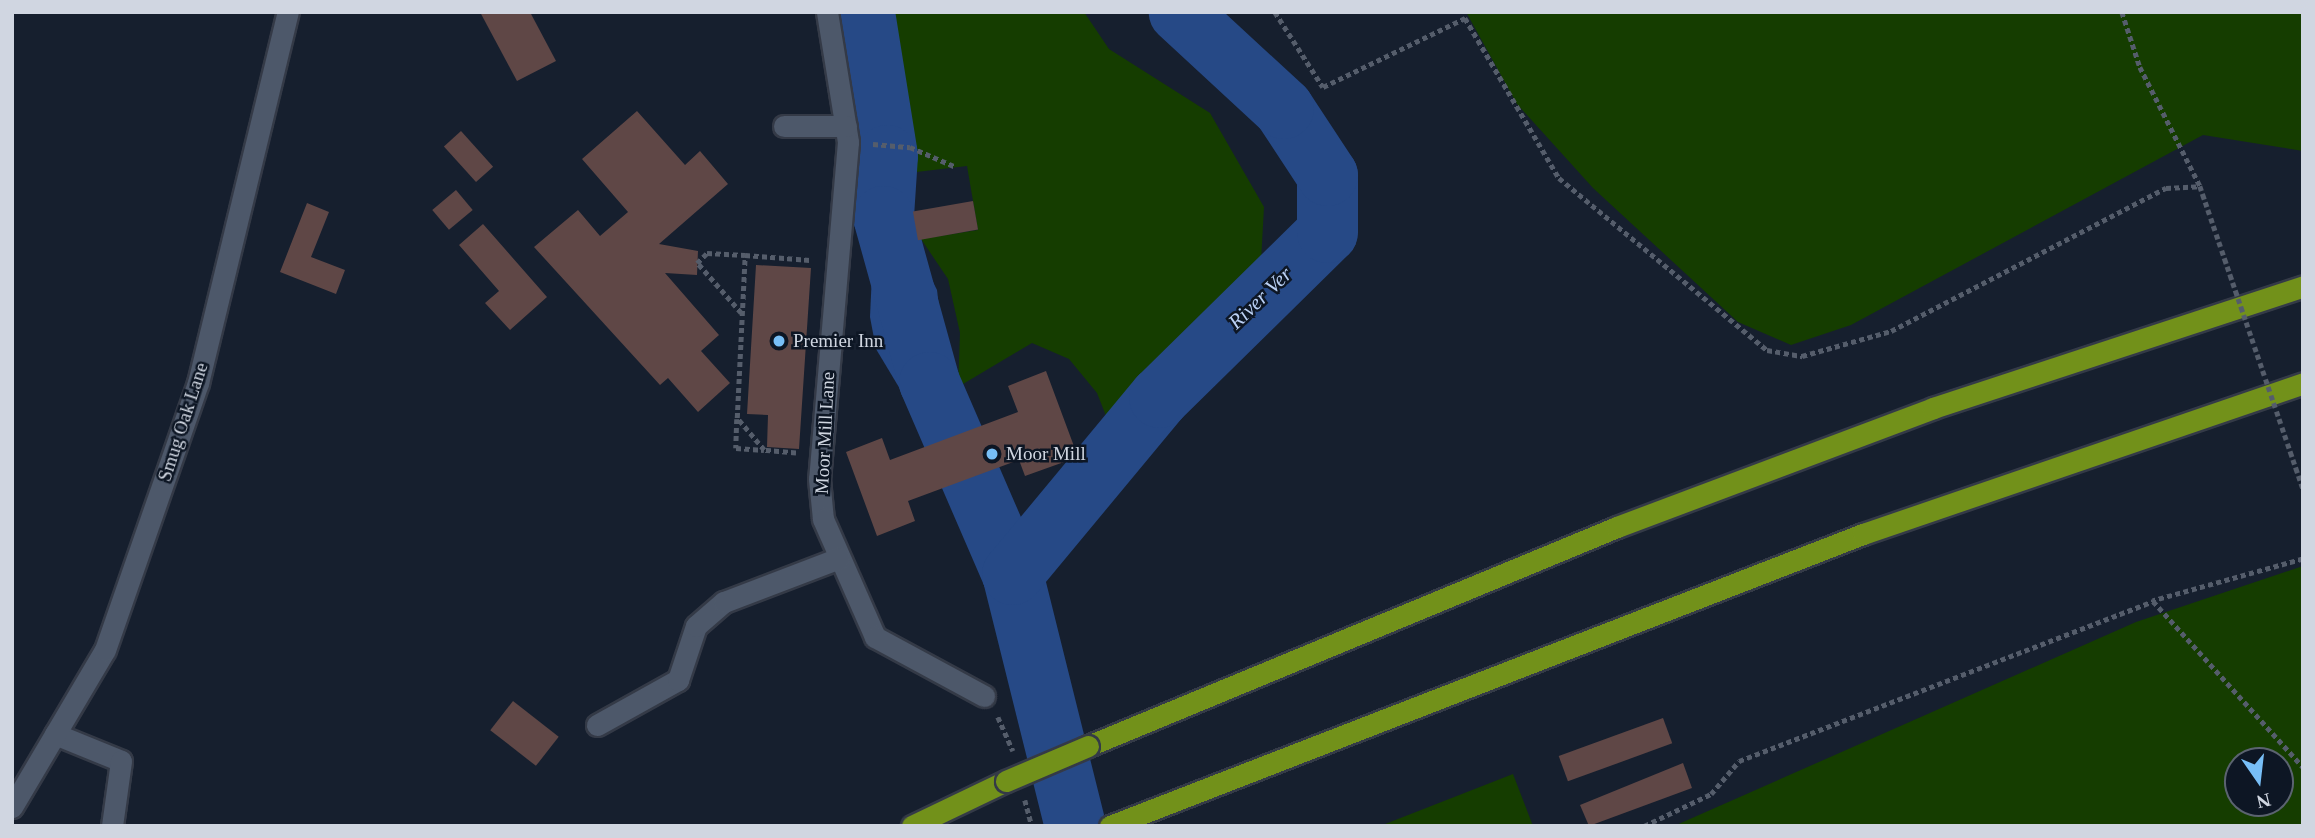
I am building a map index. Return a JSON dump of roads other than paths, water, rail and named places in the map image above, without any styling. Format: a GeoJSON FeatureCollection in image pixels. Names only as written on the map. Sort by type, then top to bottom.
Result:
{"type":"FeatureCollection","features":[{"type":"Feature","properties":{"kind":"highway"},"geometry":{"type":"LineString","coordinates":[[912,826],[1088,746],[1642,517],[1933,408],[2303,285]]}},
{"type":"Feature","properties":{"kind":"highway"},"geometry":{"type":"LineString","coordinates":[[1110,826],[1863,534],[2303,383]]}},
{"type":"Feature","properties":{"kind":"street","name":"Smug Oak Lane"},"geometry":{"type":"LineString","coordinates":[[12,807],[105,650],[198,383],[288,12]]}},
{"type":"Feature","properties":{"kind":"street","name":"Moor Mill Lane"},"geometry":{"type":"LineString","coordinates":[[827,12],[846,126],[838,262],[821,456],[823,519],[875,637],[984,696]]}},
{"type":"Feature","properties":{"kind":"street"},"geometry":{"type":"LineString","coordinates":[[784,126],[846,126]]}},
{"type":"Feature","properties":{"kind":"street"},"geometry":{"type":"LineString","coordinates":[[597,725],[678,680],[696,626],[724,602],[839,558]]}},
{"type":"Feature","properties":{"kind":"street"},"geometry":{"type":"LineString","coordinates":[[55,734],[121,761],[112,826]]}},
{"type":"Feature","properties":{"kind":"water"},"geometry":{"type":"Polygon","coordinates":[[[875,208],[897,209],[937,290],[950,400],[915,414],[876,349],[870,317],[875,208]]]}},
{"type":"Feature","properties":{"kind":"waterway","name":"River Ver"},"geometry":{"type":"LineString","coordinates":[[864,12],[887,155],[883,216],[929,382],[1012,574]]}},
{"type":"Feature","properties":{"kind":"waterway","name":"River Ver"},"geometry":{"type":"LineString","coordinates":[[1075,826],[1012,574],[1159,397],[1327,232],[1327,175],[1283,108],[1179,12]]}},
{"type":"Feature","properties":{"kind":"place","name":"Premier Inn"},"geometry":{"type":"Point","coordinates":[779,341]}},
{"type":"Feature","properties":{"kind":"place","name":"Moor Mill"},"geometry":{"type":"Point","coordinates":[992,454]}}]}
